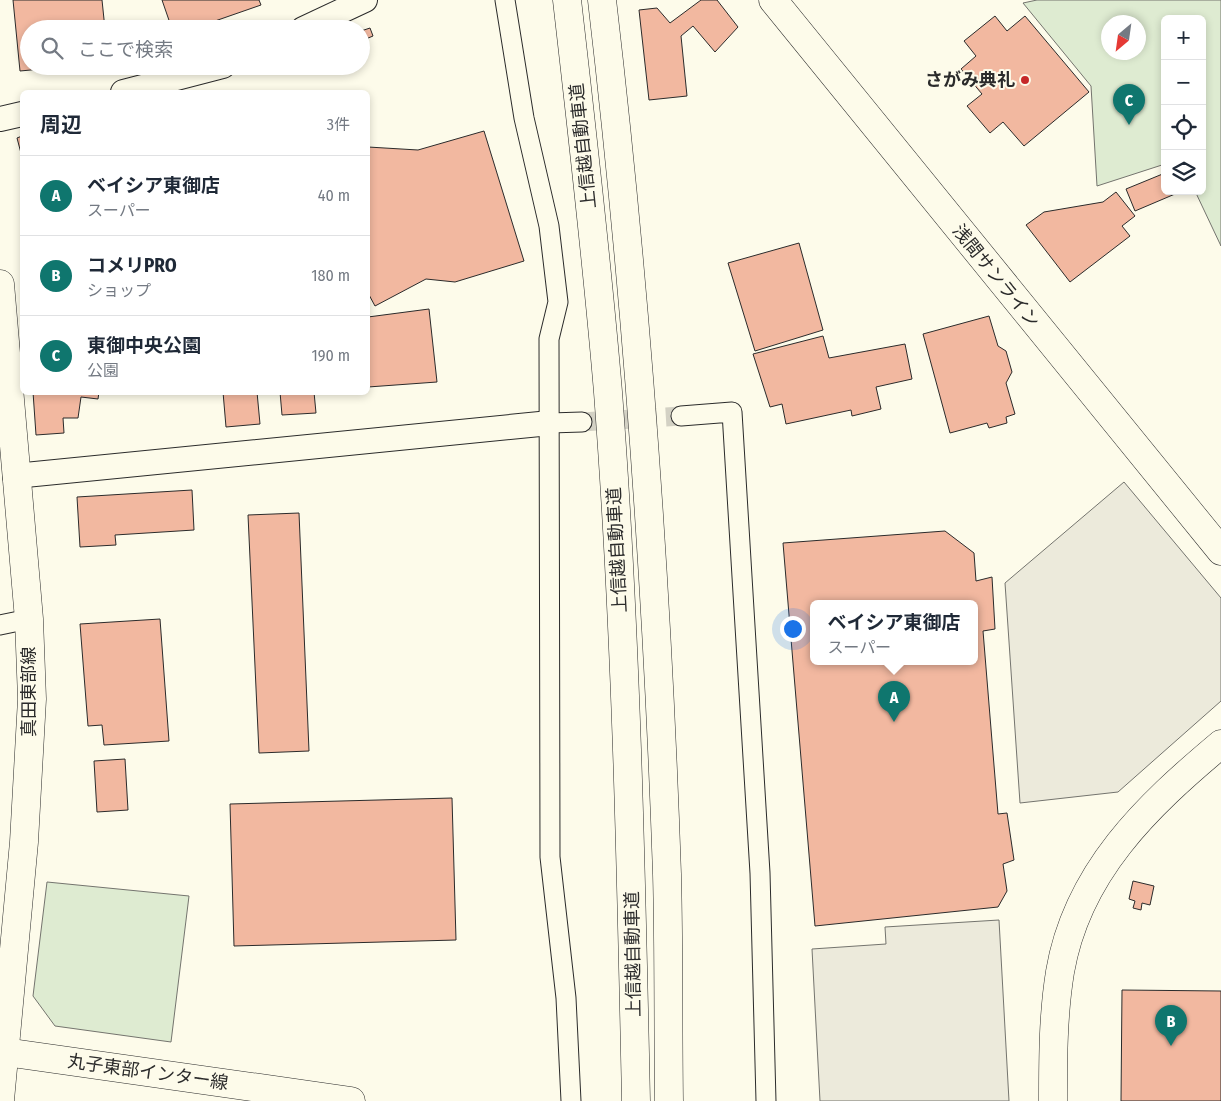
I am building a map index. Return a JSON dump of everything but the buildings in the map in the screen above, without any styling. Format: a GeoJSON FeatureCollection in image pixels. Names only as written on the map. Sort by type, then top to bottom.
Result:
{"type":"FeatureCollection","features":[{"type":"Feature","properties":{"kind":"main road","name":"上信越自動車道"},"geometry":{"type":"LineString","coordinates":[[567,0],[609,411],[622,635],[636,1101]]}},
{"type":"Feature","properties":{"kind":"main road","name":"上信越自動車道"},"geometry":{"type":"LineString","coordinates":[[602,0],[622,171],[641,393],[657,636],[667,877],[669,1101]]}},
{"type":"Feature","properties":{"kind":"main road","name":"浅間サンライン"},"geometry":{"type":"LineString","coordinates":[[772,0],[1221,551]]}},
{"type":"Feature","properties":{"kind":"main road","name":"真田東部線"},"geometry":{"type":"LineString","coordinates":[[0,284],[9,459],[28,620],[32,698],[24,842],[3,1051],[0,1100]]}},
{"type":"Feature","properties":{"kind":"main road"},"geometry":{"type":"LineString","coordinates":[[1053,1101],[1054,1026],[1060,972],[1070,932],[1085,897],[1110,854],[1132,826],[1183,776],[1221,744]]}},
{"type":"Feature","properties":{"kind":"main road","name":"丸子東部インター線"},"geometry":{"type":"LineString","coordinates":[[3,1051],[351,1101]]}},
{"type":"Feature","properties":{"kind":"street"},"geometry":{"type":"LineString","coordinates":[[322,20],[365,0]]}},
{"type":"Feature","properties":{"kind":"street"},"geometry":{"type":"LineString","coordinates":[[505,0],[524,118],[549,226],[558,302],[548,339],[550,423],[550,857],[566,998],[571,1101]]}},
{"type":"Feature","properties":{"kind":"street"},"geometry":{"type":"LineString","coordinates":[[131,90],[188,75]]}},
{"type":"Feature","properties":{"kind":"street"},"geometry":{"type":"LineString","coordinates":[[0,119],[20,114]]}},
{"type":"Feature","properties":{"kind":"street"},"geometry":{"type":"LineString","coordinates":[[681,416],[732,412],[760,873],[766,1101]]}},
{"type":"Feature","properties":{"kind":"street"},"geometry":{"type":"LineString","coordinates":[[9,459],[582,422]]}},
{"type":"Feature","properties":{"kind":"street"},"geometry":{"type":"LineString","coordinates":[[0,625],[28,620]]}},
{"type":"Feature","properties":{"kind":"green space"},"geometry":{"type":"Polygon","coordinates":[[[1037,0],[1221,0],[1221,246],[1197,195],[1206,195],[1206,15],[1161,15],[1161,165],[1097,186],[1091,86],[1023,3],[1037,0]]]}},
{"type":"Feature","properties":{"kind":"green space"},"geometry":{"type":"Polygon","coordinates":[[[47,882],[189,896],[171,1042],[55,1026],[33,996],[47,882]]]}},
{"type":"Feature","properties":{"kind":"shaded area"},"geometry":{"type":"Polygon","coordinates":[[[1124,482],[1221,598],[1221,701],[1118,792],[1020,803],[1005,583],[1124,482]]]}},
{"type":"Feature","properties":{"kind":"shaded area"},"geometry":{"type":"Polygon","coordinates":[[[999,920],[1009,1101],[820,1101],[812,949],[886,944],[885,927],[999,920]]]}},
{"type":"Feature","properties":{"kind":"tunnel"},"geometry":{"type":"LineString","coordinates":[[582,422],[681,416]]}},
{"type":"Feature","properties":{"kind":"place","name":"さがみ典礼"},"geometry":{"type":"Point","coordinates":[1025,80]}},
{"type":"Feature","properties":{"kind":"place","name":"東御中央公園"},"geometry":{"type":"Point","coordinates":[1129,125]}},
{"type":"Feature","properties":{"kind":"place","name":"ベイシア東御店"},"geometry":{"type":"Point","coordinates":[894,722]}},
{"type":"Feature","properties":{"kind":"place","name":"コメリPRO"},"geometry":{"type":"Point","coordinates":[1171,1046]}}]}
